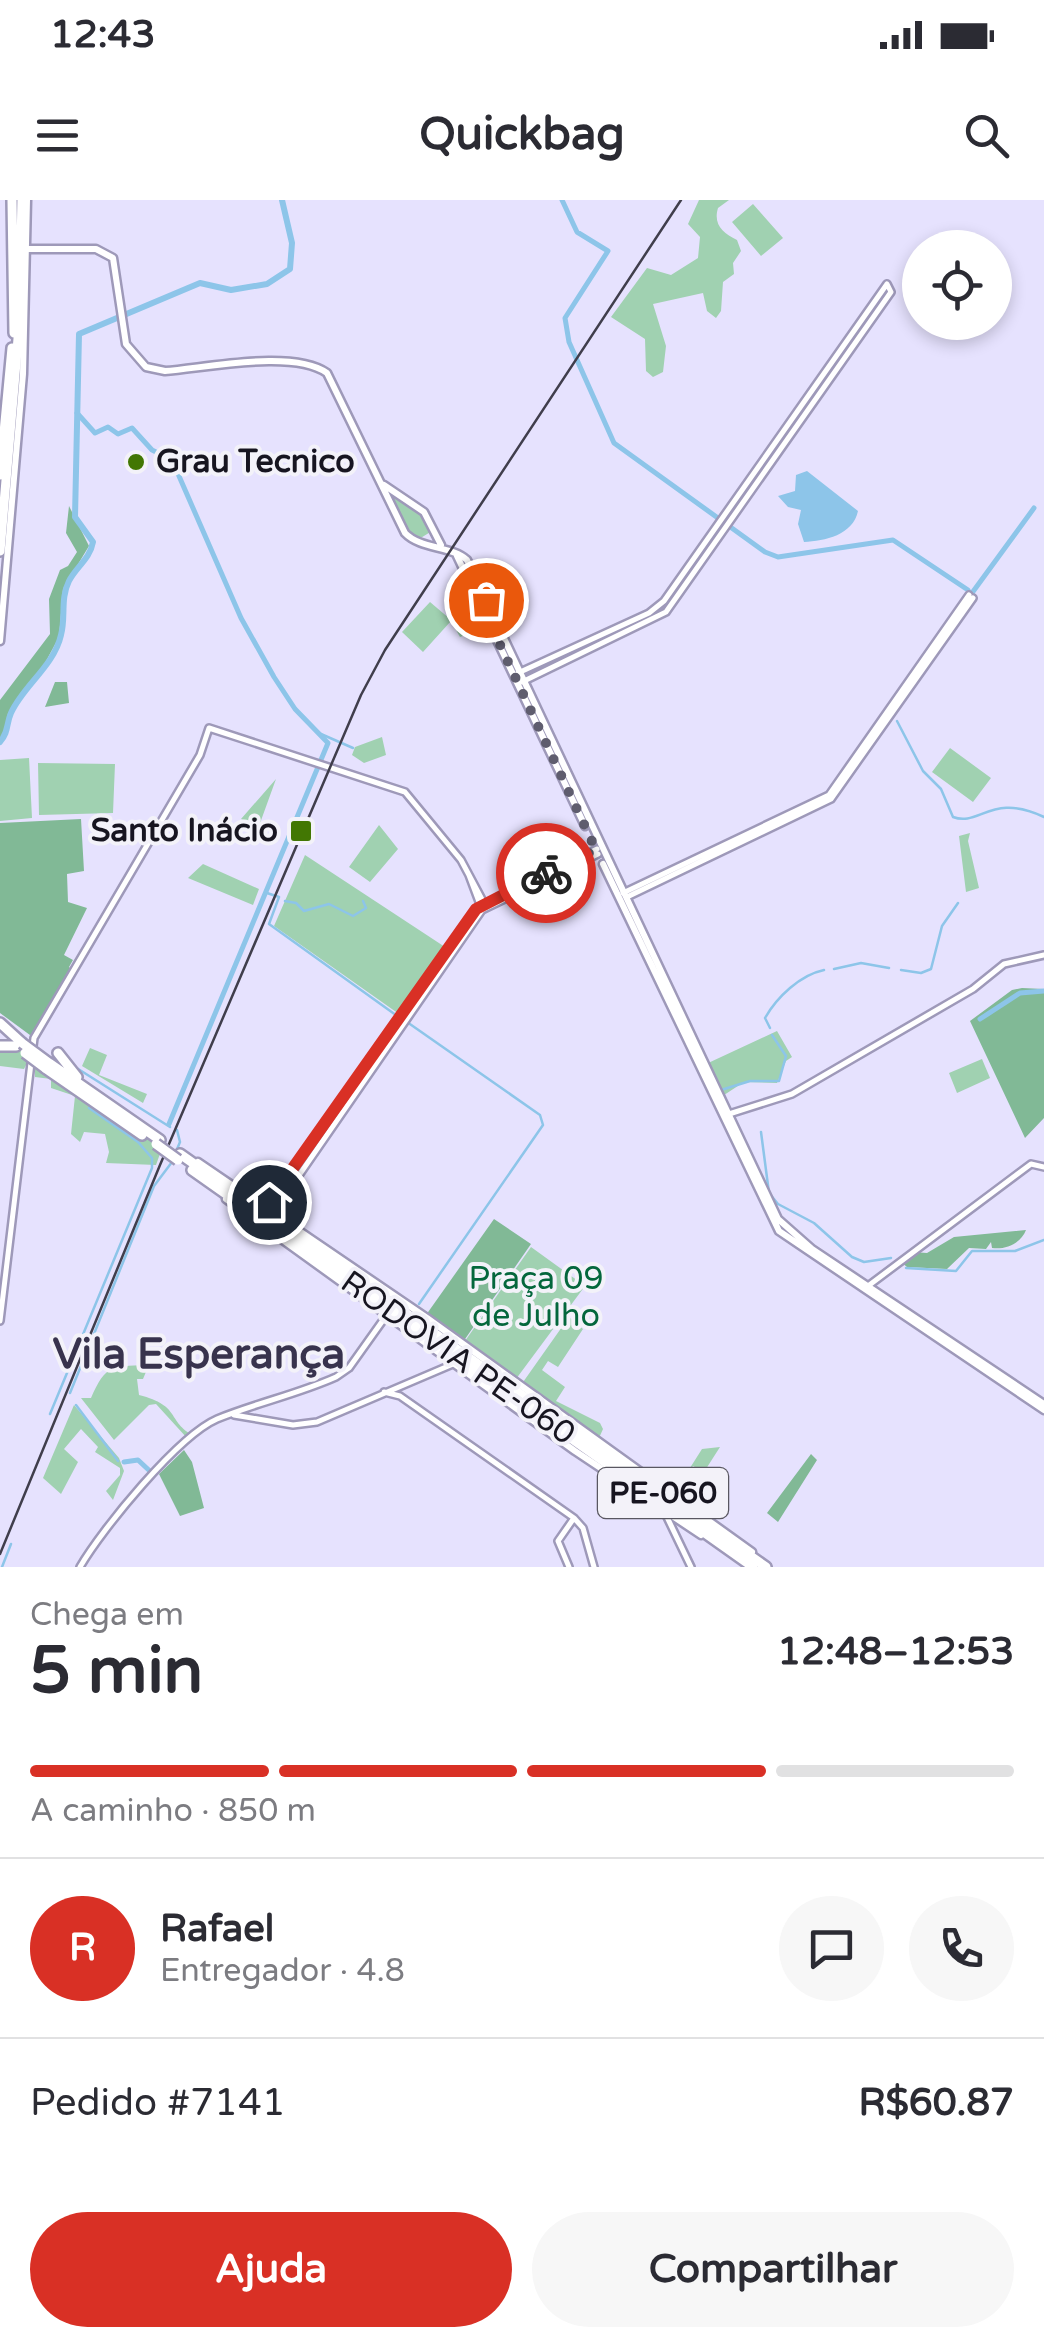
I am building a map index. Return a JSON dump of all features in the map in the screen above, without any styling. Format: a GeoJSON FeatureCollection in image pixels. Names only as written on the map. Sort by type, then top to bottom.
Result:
{"type":"FeatureCollection","features":[{"type":"Feature","properties":{"kind":"highway"},"geometry":{"type":"LineString","coordinates":[[0,475],[14,333],[20,200]]}},
{"type":"Feature","properties":{"kind":"highway"},"geometry":{"type":"LineString","coordinates":[[0,551],[19,327],[20,200]]}},
{"type":"Feature","properties":{"kind":"highway","name":"PE-060"},"geometry":{"type":"LineString","coordinates":[[0,1024],[11,1043],[158,1142]]}},
{"type":"Feature","properties":{"kind":"highway"},"geometry":{"type":"LineString","coordinates":[[58,1052],[85,1087]]}},
{"type":"Feature","properties":{"kind":"highway","name":"RODOVIA PE-060"},"geometry":{"type":"LineString","coordinates":[[47,1066],[85,1087],[404,1321],[753,1567]]}},
{"type":"Feature","properties":{"kind":"highway","name":"RODOVIA PE-060"},"geometry":{"type":"LineString","coordinates":[[179,1157],[211,1184],[428,1328],[518,1402],[767,1567]]}},
{"type":"Feature","properties":{"kind":"highway"},"geometry":{"type":"LineString","coordinates":[[409,1306],[428,1328]]}},
{"type":"Feature","properties":{"kind":"highway"},"geometry":{"type":"LineString","coordinates":[[404,1321],[427,1345]]}},
{"type":"Feature","properties":{"kind":"main road"},"geometry":{"type":"LineString","coordinates":[[0,642],[24,374],[28,249],[20,200]]}},
{"type":"Feature","properties":{"kind":"main road"},"geometry":{"type":"LineString","coordinates":[[28,249],[108,254],[117,264],[124,328],[135,359],[156,370],[286,362],[323,370],[334,384],[405,533],[412,540],[441,545],[457,556],[483,601],[726,1116],[784,1228],[865,1288]]}},
{"type":"Feature","properties":{"kind":"main road"},"geometry":{"type":"LineString","coordinates":[[382,484],[422,510],[441,545]]}},
{"type":"Feature","properties":{"kind":"main road"},"geometry":{"type":"LineString","coordinates":[[425,542],[434,531]]}},
{"type":"Feature","properties":{"kind":"main road"},"geometry":{"type":"LineString","coordinates":[[519,678],[772,1220],[782,1234],[1044,1407]]}},
{"type":"Feature","properties":{"kind":"main road","name":"PE-060"},"geometry":{"type":"LineString","coordinates":[[179,1157],[273,1213],[386,1316],[449,1366],[518,1402],[666,1515],[726,1548]]}},
{"type":"Feature","properties":{"kind":"main road","name":"PE-060"},"geometry":{"type":"LineString","coordinates":[[330,1264],[409,1306],[719,1526],[767,1567]]}},
{"type":"Feature","properties":{"kind":"main road"},"geometry":{"type":"LineString","coordinates":[[518,1402],[520,1385]]}},
{"type":"Feature","properties":{"kind":"street"},"geometry":{"type":"LineString","coordinates":[[887,284],[892,292],[666,612],[519,678],[664,601],[887,284]]}},
{"type":"Feature","properties":{"kind":"street"},"geometry":{"type":"LineString","coordinates":[[623,896],[831,799],[971,596]]}},
{"type":"Feature","properties":{"kind":"street"},"geometry":{"type":"LineString","coordinates":[[0,1321],[34,1038],[200,755],[210,728],[408,794],[468,872],[483,906]]}},
{"type":"Feature","properties":{"kind":"street"},"geometry":{"type":"LineString","coordinates":[[262,1205],[269,1202],[483,906],[598,852]]}},
{"type":"Feature","properties":{"kind":"street"},"geometry":{"type":"LineString","coordinates":[[726,1116],[792,1094],[974,988],[1004,964],[1044,955]]}},
{"type":"Feature","properties":{"kind":"street"},"geometry":{"type":"LineString","coordinates":[[273,1213],[402,1019]]}},
{"type":"Feature","properties":{"kind":"street"},"geometry":{"type":"LineString","coordinates":[[865,1288],[1031,1164],[1044,1166]]}},
{"type":"Feature","properties":{"kind":"street"},"geometry":{"type":"LineString","coordinates":[[80,1567],[111,1517],[194,1436],[213,1421],[343,1372],[386,1316]]}},
{"type":"Feature","properties":{"kind":"street"},"geometry":{"type":"LineString","coordinates":[[231,1415],[293,1425],[317,1422],[449,1366]]}},
{"type":"Feature","properties":{"kind":"street"},"geometry":{"type":"LineString","coordinates":[[397,1386],[400,1396]]}},
{"type":"Feature","properties":{"kind":"street"},"geometry":{"type":"LineString","coordinates":[[384,1392],[400,1396],[574,1518],[584,1528],[594,1567]]}},
{"type":"Feature","properties":{"kind":"street"},"geometry":{"type":"LineString","coordinates":[[246,1418],[249,1408]]}},
{"type":"Feature","properties":{"kind":"street"},"geometry":{"type":"LineString","coordinates":[[666,1515],[691,1567]]}},
{"type":"Feature","properties":{"kind":"street"},"geometry":{"type":"LineString","coordinates":[[570,1567],[558,1541],[574,1518]]}},
{"type":"Feature","properties":{"kind":"green space"},"geometry":{"type":"Polygon","coordinates":[[[699,200],[729,200],[718,208],[718,224],[737,240],[741,251],[733,263],[734,274],[723,282],[721,311],[716,318],[707,311],[703,293],[653,304],[666,346],[663,372],[653,377],[646,371],[645,339],[611,317],[647,268],[671,275],[698,258],[700,237],[688,224],[699,200]]]}},
{"type":"Feature","properties":{"kind":"green space"},"geometry":{"type":"Polygon","coordinates":[[[753,204],[783,238],[761,256],[732,222],[753,204]]]}},
{"type":"Feature","properties":{"kind":"green space"},"geometry":{"type":"Polygon","coordinates":[[[389,490],[419,509],[432,531],[419,539],[407,531],[389,490]]]}},
{"type":"Feature","properties":{"kind":"green space"},"geometry":{"type":"Polygon","coordinates":[[[69,506],[89,546],[63,589],[59,637],[38,676],[8,713],[0,738],[0,700],[50,634],[49,599],[60,570],[68,566],[77,552],[66,533],[69,506]]]}},
{"type":"Feature","properties":{"kind":"green space"},"geometry":{"type":"Polygon","coordinates":[[[473,594],[489,626],[460,637],[451,621],[423,652],[402,632],[430,602],[450,619],[445,607],[473,594]]]}},
{"type":"Feature","properties":{"kind":"green space"},"geometry":{"type":"Polygon","coordinates":[[[55,682],[67,682],[69,703],[45,707],[55,682]]]}},
{"type":"Feature","properties":{"kind":"green space"},"geometry":{"type":"Polygon","coordinates":[[[382,737],[386,755],[364,763],[352,755],[355,747],[382,737]]]}},
{"type":"Feature","properties":{"kind":"green space"},"geometry":{"type":"Polygon","coordinates":[[[950,748],[991,778],[973,802],[932,772],[950,748]]]}},
{"type":"Feature","properties":{"kind":"green space"},"geometry":{"type":"Polygon","coordinates":[[[29,758],[32,818],[0,821],[0,760],[29,758]]]}},
{"type":"Feature","properties":{"kind":"green space"},"geometry":{"type":"Polygon","coordinates":[[[38,763],[115,764],[113,813],[39,815],[38,763]]]}},
{"type":"Feature","properties":{"kind":"green space"},"geometry":{"type":"Polygon","coordinates":[[[276,779],[259,826],[241,819],[276,779]]]}},
{"type":"Feature","properties":{"kind":"green space"},"geometry":{"type":"Polygon","coordinates":[[[81,819],[84,871],[67,874],[68,902],[87,908],[64,955],[73,960],[69,967],[73,971],[34,1038],[0,1013],[0,823],[81,819]]]}},
{"type":"Feature","properties":{"kind":"green space"},"geometry":{"type":"Polygon","coordinates":[[[379,825],[398,849],[370,882],[349,867],[379,825]]]}},
{"type":"Feature","properties":{"kind":"green space"},"geometry":{"type":"Polygon","coordinates":[[[970,833],[968,841],[979,888],[966,892],[959,836],[970,833]]]}},
{"type":"Feature","properties":{"kind":"green space"},"geometry":{"type":"Polygon","coordinates":[[[305,855],[445,947],[399,1014],[274,926],[305,855]]]}},
{"type":"Feature","properties":{"kind":"green space"},"geometry":{"type":"Polygon","coordinates":[[[203,864],[259,889],[253,905],[188,878],[203,864]]]}},
{"type":"Feature","properties":{"kind":"green space"},"geometry":{"type":"Polygon","coordinates":[[[1044,989],[1044,1118],[1025,1138],[970,1021],[1012,990],[1044,989]]]}},
{"type":"Feature","properties":{"kind":"green space"},"geometry":{"type":"Polygon","coordinates":[[[0,1029],[30,1057],[24,1069],[0,1066],[0,1048],[12,1042],[0,1029]]]}},
{"type":"Feature","properties":{"kind":"green space"},"geometry":{"type":"Polygon","coordinates":[[[777,1031],[792,1057],[786,1061],[777,1083],[744,1082],[721,1097],[706,1064],[777,1031]]]}},
{"type":"Feature","properties":{"kind":"green space"},"geometry":{"type":"Polygon","coordinates":[[[90,1048],[107,1055],[99,1075],[147,1094],[143,1103],[82,1066],[90,1048]]]}},
{"type":"Feature","properties":{"kind":"green space"},"geometry":{"type":"Polygon","coordinates":[[[982,1059],[990,1078],[957,1093],[949,1073],[982,1059]]]}},
{"type":"Feature","properties":{"kind":"green space"},"geometry":{"type":"Polygon","coordinates":[[[35,1060],[162,1148],[156,1165],[106,1163],[109,1152],[105,1134],[84,1132],[80,1142],[71,1134],[75,1096],[51,1088],[51,1079],[35,1077],[35,1060]]]}},
{"type":"Feature","properties":{"kind":"green space"},"geometry":{"type":"Polygon","coordinates":[[[494,1219],[531,1244],[463,1342],[426,1315],[494,1219]]]}},
{"type":"Feature","properties":{"kind":"green space"},"geometry":{"type":"Polygon","coordinates":[[[1026,1230],[1021,1239],[1008,1247],[992,1248],[991,1242],[986,1249],[969,1248],[947,1269],[907,1267],[901,1262],[913,1252],[927,1253],[954,1237],[1026,1230]]]}},
{"type":"Feature","properties":{"kind":"green space","name":"Praça 09 de Julho"},"geometry":{"type":"Polygon","coordinates":[[[531,1247],[585,1286],[516,1379],[465,1341],[531,1247]]]}},
{"type":"Feature","properties":{"kind":"green space"},"geometry":{"type":"Polygon","coordinates":[[[569,1317],[583,1329],[558,1367],[548,1361],[542,1370],[565,1387],[556,1401],[600,1423],[603,1429],[599,1438],[521,1385],[569,1317]]]}},
{"type":"Feature","properties":{"kind":"green space"},"geometry":{"type":"Polygon","coordinates":[[[150,1358],[157,1366],[148,1367],[143,1379],[137,1379],[139,1395],[162,1404],[194,1436],[187,1438],[156,1404],[149,1405],[114,1440],[81,1398],[91,1398],[111,1370],[146,1365],[150,1358]]]}},
{"type":"Feature","properties":{"kind":"green space"},"geometry":{"type":"Polygon","coordinates":[[[74,1405],[119,1458],[124,1471],[113,1500],[106,1491],[120,1475],[120,1468],[95,1452],[98,1447],[81,1429],[64,1449],[78,1462],[61,1494],[43,1478],[74,1405]]]}},
{"type":"Feature","properties":{"kind":"green space"},"geometry":{"type":"Polygon","coordinates":[[[720,1447],[704,1472],[693,1466],[683,1482],[693,1495],[676,1490],[702,1449],[720,1447]]]}},
{"type":"Feature","properties":{"kind":"green space"},"geometry":{"type":"Polygon","coordinates":[[[184,1450],[192,1462],[204,1508],[180,1516],[159,1474],[184,1450]]]}},
{"type":"Feature","properties":{"kind":"green space"},"geometry":{"type":"Polygon","coordinates":[[[811,1454],[817,1460],[778,1522],[767,1513],[811,1454]]]}},
{"type":"Feature","properties":{"kind":"water"},"geometry":{"type":"Polygon","coordinates":[[[807,471],[858,511],[844,531],[804,542],[798,524],[801,510],[788,507],[778,496],[795,491],[796,475],[807,471]]]}},
{"type":"Feature","properties":{"kind":"waterway"},"geometry":{"type":"LineString","coordinates":[[0,742],[16,703],[57,646],[66,588],[93,542],[75,517],[79,334],[200,283],[231,290],[267,284],[290,269],[292,243],[282,200]]}},
{"type":"Feature","properties":{"kind":"waterway"},"geometry":{"type":"LineString","coordinates":[[562,200],[577,232],[608,251],[565,318],[569,342],[614,443],[765,552],[778,557],[893,540],[968,590]]}},
{"type":"Feature","properties":{"kind":"waterway"},"geometry":{"type":"LineString","coordinates":[[77,413],[95,433],[108,427],[118,434],[132,428],[152,450],[172,460],[241,618],[295,709],[328,743],[169,1124]]}},
{"type":"Feature","properties":{"kind":"waterway"},"geometry":{"type":"LineString","coordinates":[[972,593],[1034,508]]}},
{"type":"Feature","properties":{"kind":"waterway"},"geometry":{"type":"LineString","coordinates":[[656,614],[667,605],[725,524]]}},
{"type":"Feature","properties":{"kind":"waterway"},"geometry":{"type":"LineString","coordinates":[[528,675],[648,618]]}},
{"type":"Feature","properties":{"kind":"waterway"},"geometry":{"type":"LineString","coordinates":[[897,721],[923,771],[941,789],[953,817],[971,818],[1012,808],[1044,817]]}},
{"type":"Feature","properties":{"kind":"waterway"},"geometry":{"type":"LineString","coordinates":[[321,734],[353,748]]}},
{"type":"Feature","properties":{"kind":"waterway"},"geometry":{"type":"LineString","coordinates":[[267,893],[279,897],[269,924],[400,1018]]}},
{"type":"Feature","properties":{"kind":"waterway"},"geometry":{"type":"LineString","coordinates":[[285,901],[296,903],[304,911],[329,904],[353,916],[366,908],[363,901]]}},
{"type":"Feature","properties":{"kind":"waterway"},"geometry":{"type":"LineString","coordinates":[[901,970],[921,973],[931,969],[942,926],[958,903]]}},
{"type":"Feature","properties":{"kind":"waterway"},"geometry":{"type":"LineString","coordinates":[[834,969],[861,963],[889,968]]}},
{"type":"Feature","properties":{"kind":"waterway"},"geometry":{"type":"LineString","coordinates":[[770,1028],[765,1018],[776,1002],[798,982],[824,970]]}},
{"type":"Feature","properties":{"kind":"waterway"},"geometry":{"type":"LineString","coordinates":[[980,1019],[1020,993],[1044,991]]}},
{"type":"Feature","properties":{"kind":"waterway"},"geometry":{"type":"LineString","coordinates":[[407,1022],[540,1115],[543,1125],[419,1304]]}},
{"type":"Feature","properties":{"kind":"waterway"},"geometry":{"type":"LineString","coordinates":[[721,1090],[750,1081],[779,1081],[786,1056],[772,1035]]}},
{"type":"Feature","properties":{"kind":"waterway"},"geometry":{"type":"LineString","coordinates":[[75,1067],[170,1127]]}},
{"type":"Feature","properties":{"kind":"waterway"},"geometry":{"type":"LineString","coordinates":[[50,1414],[152,1168],[152,1158],[138,1142],[89,1108]]}},
{"type":"Feature","properties":{"kind":"waterway"},"geometry":{"type":"LineString","coordinates":[[175,1154],[180,1142],[177,1130]]}},
{"type":"Feature","properties":{"kind":"waterway"},"geometry":{"type":"LineString","coordinates":[[761,1132],[769,1193],[778,1204],[814,1223],[852,1257],[864,1262],[891,1258]]}},
{"type":"Feature","properties":{"kind":"waterway"},"geometry":{"type":"LineString","coordinates":[[70,1393],[154,1186],[172,1162]]}},
{"type":"Feature","properties":{"kind":"waterway"},"geometry":{"type":"LineString","coordinates":[[906,1268],[956,1271],[972,1251],[1015,1251],[1044,1240]]}},
{"type":"Feature","properties":{"kind":"waterway"},"geometry":{"type":"LineString","coordinates":[[76,1405],[118,1461]]}},
{"type":"Feature","properties":{"kind":"waterway"},"geometry":{"type":"LineString","coordinates":[[124,1462],[138,1460],[153,1474]]}},
{"type":"Feature","properties":{"kind":"waterway"},"geometry":{"type":"LineString","coordinates":[[2,1567],[11,1544]]}},
{"type":"Feature","properties":{"kind":"tram line"},"geometry":{"type":"LineString","coordinates":[[0,1554],[160,1165],[361,695],[385,650],[681,200]]}},
{"type":"Feature","properties":{"kind":"way so far"},"geometry":{"type":"LineString","coordinates":[[486,600],[480,602],[596,850],[546,873]]}},
{"type":"Feature","properties":{"kind":"place","name":"Grau Tecnico"},"geometry":{"type":"Point","coordinates":[136,462]}},
{"type":"Feature","properties":{"kind":"place","name":"Santo Inácio"},"geometry":{"type":"Point","coordinates":[301,831]}},
{"type":"Feature","properties":{"kind":"district","name":"Vila Esperança"},"geometry":{"type":"Point","coordinates":[199,1354]}},
{"type":"Feature","properties":{"kind":"route"},"geometry":{"type":"LineString","coordinates":[[269,1202],[476,909],[546,873]]}}]}
